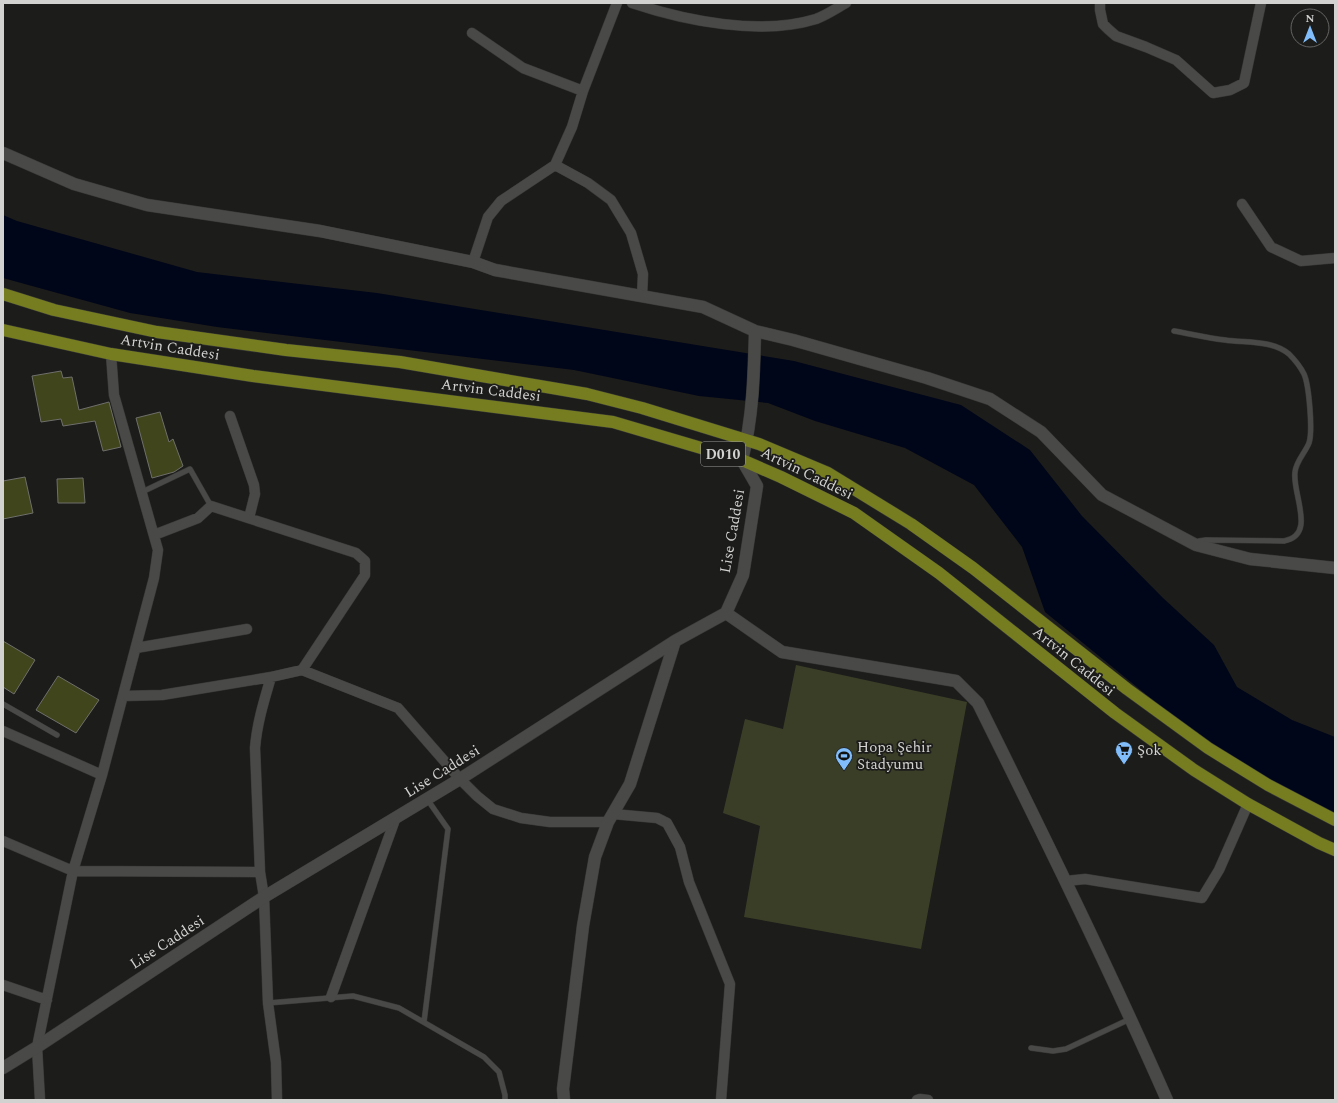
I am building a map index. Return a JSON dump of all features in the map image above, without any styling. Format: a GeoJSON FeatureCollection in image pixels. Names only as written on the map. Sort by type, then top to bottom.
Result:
{"type":"FeatureCollection","features":[{"type":"Feature","properties":{"kind":"highway","name":"Artvin Caddesi"},"geometry":{"type":"LineString","coordinates":[[3,294],[54,310],[157,332],[286,350],[400,362],[587,394],[649,410],[759,444],[828,473],[911,524],[973,568],[1127,689],[1208,748],[1268,785],[1335,820]]}},
{"type":"Feature","properties":{"kind":"highway","name":"Artvin Caddesi"},"geometry":{"type":"LineString","coordinates":[[3,330],[111,354],[253,376],[613,422],[742,460],[781,477],[854,513],[939,574],[1115,713],[1194,770],[1248,804],[1319,843],[1335,850]]}},
{"type":"Feature","properties":{"kind":"street"},"geometry":{"type":"LineString","coordinates":[[473,262],[488,217],[501,201],[555,165],[572,127],[583,91],[617,3]]}},
{"type":"Feature","properties":{"kind":"street"},"geometry":{"type":"LineString","coordinates":[[632,3],[683,17],[737,26],[787,26],[818,18],[846,3]]}},
{"type":"Feature","properties":{"kind":"street"},"geometry":{"type":"LineString","coordinates":[[1100,3],[1103,24],[1116,36],[1176,60],[1212,93],[1230,90],[1244,83],[1261,3]]}},
{"type":"Feature","properties":{"kind":"street"},"geometry":{"type":"LineString","coordinates":[[472,33],[523,68],[583,91]]}},
{"type":"Feature","properties":{"kind":"street"},"geometry":{"type":"LineString","coordinates":[[3,153],[74,184],[147,205],[320,231],[473,262],[495,270],[703,307],[755,331],[793,340],[927,378],[990,399],[1042,432],[1102,495],[1196,545],[1250,558],[1335,568]]}},
{"type":"Feature","properties":{"kind":"street"},"geometry":{"type":"LineString","coordinates":[[555,165],[588,183],[611,200],[631,233],[643,274],[642,296]]}},
{"type":"Feature","properties":{"kind":"street"},"geometry":{"type":"LineString","coordinates":[[1242,204],[1271,247],[1301,261],[1335,258]]}},
{"type":"Feature","properties":{"kind":"street"},"geometry":{"type":"LineString","coordinates":[[742,460],[747,440],[750,417],[755,331]]}},
{"type":"Feature","properties":{"kind":"street"},"geometry":{"type":"LineString","coordinates":[[40,1100],[37,1047],[73,872],[102,775],[136,648],[154,578],[158,550],[114,395],[111,354]]}},
{"type":"Feature","properties":{"kind":"street"},"geometry":{"type":"LineString","coordinates":[[230,416],[254,485],[255,494],[249,518]]}},
{"type":"Feature","properties":{"kind":"street","name":"Lise Caddesi"},"geometry":{"type":"LineString","coordinates":[[3,1068],[264,898],[460,779],[675,641],[726,613],[743,575],[757,486],[742,460]]}},
{"type":"Feature","properties":{"kind":"street"},"geometry":{"type":"LineString","coordinates":[[154,534],[198,518],[211,506],[356,553],[364,561],[365,575],[302,670]]}},
{"type":"Feature","properties":{"kind":"street"},"geometry":{"type":"LineString","coordinates":[[726,613],[782,652],[956,681],[978,703],[1066,881],[1131,1018],[1167,1100]]}},
{"type":"Feature","properties":{"kind":"street"},"geometry":{"type":"LineString","coordinates":[[136,648],[247,629]]}},
{"type":"Feature","properties":{"kind":"street"},"geometry":{"type":"LineString","coordinates":[[564,1100],[563,1089],[583,926],[596,857],[610,818],[630,784],[675,641]]}},
{"type":"Feature","properties":{"kind":"street"},"geometry":{"type":"LineString","coordinates":[[123,696],[162,695],[271,677],[302,670],[398,708],[460,779],[493,809],[521,818],[550,822],[610,818],[657,818],[668,823],[680,847],[689,882],[730,984],[721,1100]]}},
{"type":"Feature","properties":{"kind":"street"},"geometry":{"type":"LineString","coordinates":[[271,677],[260,713],[255,748],[260,872],[264,898],[268,1003],[276,1062],[277,1100]]}},
{"type":"Feature","properties":{"kind":"street"},"geometry":{"type":"LineString","coordinates":[[3,731],[102,775]]}},
{"type":"Feature","properties":{"kind":"street"},"geometry":{"type":"LineString","coordinates":[[1066,881],[1085,879],[1202,898],[1219,870],[1248,804]]}},
{"type":"Feature","properties":{"kind":"street"},"geometry":{"type":"LineString","coordinates":[[331,998],[396,817]]}},
{"type":"Feature","properties":{"kind":"street"},"geometry":{"type":"LineString","coordinates":[[3,841],[73,872],[260,872]]}},
{"type":"Feature","properties":{"kind":"street"},"geometry":{"type":"LineString","coordinates":[[3,985],[47,1000]]}},
{"type":"Feature","properties":{"kind":"street"},"geometry":{"type":"LineString","coordinates":[[917,1100],[928,1100]]}},
{"type":"Feature","properties":{"kind":"lane"},"geometry":{"type":"LineString","coordinates":[[1174,331],[1225,340],[1273,345],[1289,354],[1296,361],[1304,374],[1311,425],[1310,437],[1306,448],[1297,463],[1294,476],[1302,522],[1299,532],[1292,538],[1284,541],[1206,540],[1199,541],[1196,545]]}},
{"type":"Feature","properties":{"kind":"lane"},"geometry":{"type":"LineString","coordinates":[[142,492],[190,469],[211,506]]}},
{"type":"Feature","properties":{"kind":"lane"},"geometry":{"type":"LineString","coordinates":[[3,704],[57,734]]}},
{"type":"Feature","properties":{"kind":"lane"},"geometry":{"type":"LineString","coordinates":[[424,1022],[448,829],[427,799]]}},
{"type":"Feature","properties":{"kind":"lane"},"geometry":{"type":"LineString","coordinates":[[268,1003],[353,996],[399,1008],[484,1057],[499,1072],[505,1100]]}},
{"type":"Feature","properties":{"kind":"lane"},"geometry":{"type":"LineString","coordinates":[[1031,1048],[1053,1051],[1066,1049],[1131,1018]]}},
{"type":"Feature","properties":{"kind":"green space","name":"Hopa Şehir Stadyumu"},"geometry":{"type":"Polygon","coordinates":[[[796,665],[967,702],[921,949],[744,917],[760,826],[723,813],[745,719],[783,729],[796,665]]]}},
{"type":"Feature","properties":{"kind":"water"},"geometry":{"type":"Polygon","coordinates":[[[3,215],[17,221],[197,272],[377,293],[794,361],[961,405],[1030,450],[1082,516],[1163,598],[1214,645],[1237,687],[1292,720],[1335,737],[1335,816],[1272,786],[1159,705],[1045,612],[1022,547],[974,485],[905,448],[815,421],[768,403],[699,396],[574,370],[217,327],[130,313],[3,278],[3,215]]]}},
{"type":"Feature","properties":{"kind":"building"},"geometry":{"type":"Polygon","coordinates":[[[61,371],[63,378],[72,377],[79,410],[109,402],[121,447],[103,451],[95,421],[63,426],[61,419],[41,422],[32,376],[61,371]]]}},
{"type":"Feature","properties":{"kind":"building"},"geometry":{"type":"Polygon","coordinates":[[[160,412],[169,442],[173,439],[183,466],[174,472],[152,478],[136,418],[160,412]]]}},
{"type":"Feature","properties":{"kind":"building"},"geometry":{"type":"Polygon","coordinates":[[[25,477],[33,513],[3,519],[3,481],[25,477]]]}},
{"type":"Feature","properties":{"kind":"building"},"geometry":{"type":"Polygon","coordinates":[[[83,478],[85,503],[58,503],[57,479],[83,478]]]}},
{"type":"Feature","properties":{"kind":"building"},"geometry":{"type":"Polygon","coordinates":[[[3,641],[35,660],[14,694],[3,687],[3,641]]]}},
{"type":"Feature","properties":{"kind":"building"},"geometry":{"type":"Polygon","coordinates":[[[58,676],[99,700],[76,733],[36,710],[58,676]]]}},
{"type":"Feature","properties":{"kind":"place","name":"Şok"},"geometry":{"type":"Point","coordinates":[1124,765]}},
{"type":"Feature","properties":{"kind":"place","name":"Hopa Şehir Stadyumu"},"geometry":{"type":"Point","coordinates":[844,771]}}]}
